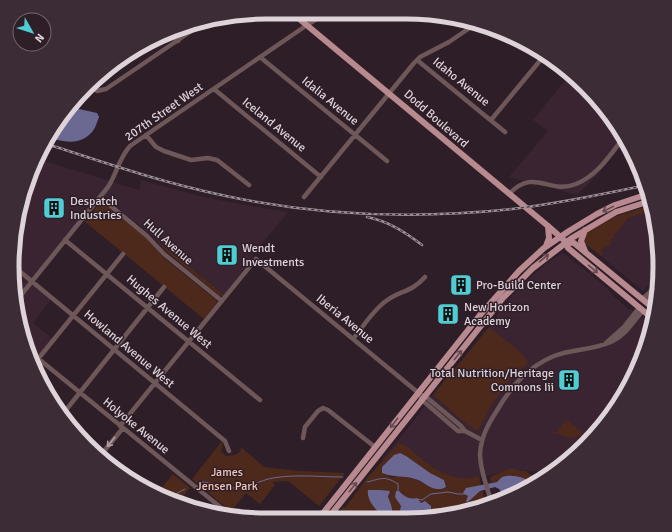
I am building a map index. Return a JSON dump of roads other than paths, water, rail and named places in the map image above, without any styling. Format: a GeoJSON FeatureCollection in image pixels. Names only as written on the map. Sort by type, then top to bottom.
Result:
{"type":"FeatureCollection","features":[{"type":"Feature","properties":{"kind":"main road","name":"Dodd Boulevard"},"geometry":{"type":"LineString","coordinates":[[300,19],[548,226],[566,242],[568,248],[648,315]]}},
{"type":"Feature","properties":{"kind":"main road"},"geometry":{"type":"LineString","coordinates":[[333,513],[499,292],[519,271],[544,248],[597,214],[615,205],[643,196]]}},
{"type":"Feature","properties":{"kind":"main road"},"geometry":{"type":"LineString","coordinates":[[323,513],[375,447],[421,396],[514,286],[538,264],[566,242],[586,229],[616,212],[645,203]]}},
{"type":"Feature","properties":{"kind":"main road"},"geometry":{"type":"LineString","coordinates":[[544,248],[549,240],[548,226]]}},
{"type":"Feature","properties":{"kind":"main road"},"geometry":{"type":"LineString","coordinates":[[586,229],[582,234],[581,242],[583,248],[589,256]]}},
{"type":"Feature","properties":{"kind":"main road","name":"Dodd Boulevard"},"geometry":{"type":"LineString","coordinates":[[566,242],[574,243],[650,305]]}},
{"type":"Feature","properties":{"kind":"main road"},"geometry":{"type":"LineString","coordinates":[[616,289],[640,301],[644,301]]}},
{"type":"Feature","properties":{"kind":"main road"},"geometry":{"type":"LineString","coordinates":[[641,309],[649,311]]}},
{"type":"Feature","properties":{"kind":"street","name":"207th Street West"},"geometry":{"type":"LineString","coordinates":[[21,294],[100,197],[112,180],[123,153],[132,144],[317,19]]}},
{"type":"Feature","properties":{"kind":"street"},"geometry":{"type":"LineString","coordinates":[[304,197],[417,60],[443,46],[470,27]]}},
{"type":"Feature","properties":{"kind":"street"},"geometry":{"type":"LineString","coordinates":[[94,89],[97,91],[106,89],[195,29]]}},
{"type":"Feature","properties":{"kind":"street"},"geometry":{"type":"LineString","coordinates":[[175,36],[178,41]]}},
{"type":"Feature","properties":{"kind":"street","name":"Idalia Avenue"},"geometry":{"type":"LineString","coordinates":[[260,57],[387,161]]}},
{"type":"Feature","properties":{"kind":"street","name":"Idaho Avenue"},"geometry":{"type":"LineString","coordinates":[[417,60],[505,132]]}},
{"type":"Feature","properties":{"kind":"street"},"geometry":{"type":"LineString","coordinates":[[491,120],[541,60]]}},
{"type":"Feature","properties":{"kind":"street","name":"Iceland Avenue"},"geometry":{"type":"LineString","coordinates":[[214,89],[321,177]]}},
{"type":"Feature","properties":{"kind":"street"},"geometry":{"type":"LineString","coordinates":[[146,135],[156,147],[164,151],[190,160],[208,158],[217,160],[249,185]]}},
{"type":"Feature","properties":{"kind":"street"},"geometry":{"type":"LineString","coordinates":[[509,194],[517,187],[533,181],[555,187],[574,185],[590,176],[598,169],[620,142]]}},
{"type":"Feature","properties":{"kind":"street","name":"Hull Avenue"},"geometry":{"type":"LineString","coordinates":[[100,197],[149,237],[164,254],[222,301]]}},
{"type":"Feature","properties":{"kind":"street","name":"Hughes Avenue West"},"geometry":{"type":"LineString","coordinates":[[65,240],[260,400]]}},
{"type":"Feature","properties":{"kind":"street"},"geometry":{"type":"LineString","coordinates":[[38,359],[123,254]]}},
{"type":"Feature","properties":{"kind":"street","name":"Iberia Avenue"},"geometry":{"type":"LineString","coordinates":[[222,301],[256,259],[421,396],[461,426],[464,431],[482,440]]}},
{"type":"Feature","properties":{"kind":"street","name":"Howland Avenue West"},"geometry":{"type":"LineString","coordinates":[[19,271],[225,441],[229,451]]}},
{"type":"Feature","properties":{"kind":"street"},"geometry":{"type":"LineString","coordinates":[[353,339],[384,302],[410,290],[425,277]]}},
{"type":"Feature","properties":{"kind":"street"},"geometry":{"type":"LineString","coordinates":[[66,410],[164,288]]}},
{"type":"Feature","properties":{"kind":"street"},"geometry":{"type":"LineString","coordinates":[[644,301],[652,289]]}},
{"type":"Feature","properties":{"kind":"street"},"geometry":{"type":"LineString","coordinates":[[644,301],[651,296]]}},
{"type":"Feature","properties":{"kind":"street"},"geometry":{"type":"LineString","coordinates":[[103,452],[155,383],[222,301]]}},
{"type":"Feature","properties":{"kind":"street"},"geometry":{"type":"LineString","coordinates":[[490,498],[480,459],[482,440],[486,428],[516,382],[530,370],[546,360],[561,354],[606,343],[641,309]]}},
{"type":"Feature","properties":{"kind":"street","name":"Holyoke Avenue"},"geometry":{"type":"LineString","coordinates":[[38,359],[222,509]]}},
{"type":"Feature","properties":{"kind":"street"},"geometry":{"type":"LineString","coordinates":[[303,438],[305,427],[318,410],[323,408],[328,410],[375,447]]}},
{"type":"Feature","properties":{"kind":"waterway"},"geometry":{"type":"LineString","coordinates":[[201,482],[230,488],[239,488],[268,479],[282,477],[343,477]]}},
{"type":"Feature","properties":{"kind":"waterway"},"geometry":{"type":"LineString","coordinates":[[367,482],[382,478],[389,479],[398,484],[398,491]]}},
{"type":"Feature","properties":{"kind":"waterway"},"geometry":{"type":"LineString","coordinates":[[174,495],[185,489]]}},
{"type":"Feature","properties":{"kind":"waterway"},"geometry":{"type":"LineString","coordinates":[[417,499],[422,500],[431,494],[448,492],[465,494]]}},
{"type":"Feature","properties":{"kind":"railway"},"geometry":{"type":"LineString","coordinates":[[50,145],[135,172],[203,191],[261,203],[333,212],[405,215],[477,212],[545,205],[640,186]]}},
{"type":"Feature","properties":{"kind":"railway"},"geometry":{"type":"LineString","coordinates":[[367,217],[382,221],[396,228],[422,245]]}},
{"type":"Feature","properties":{"kind":"place","name":"Despatch Industries"},"geometry":{"type":"Point","coordinates":[54,208]}},
{"type":"Feature","properties":{"kind":"place","name":"Wendt Investments"},"geometry":{"type":"Point","coordinates":[227,255]}},
{"type":"Feature","properties":{"kind":"place","name":"Pro-Build Center"},"geometry":{"type":"Point","coordinates":[461,285]}},
{"type":"Feature","properties":{"kind":"place","name":"New Horizon Academy"},"geometry":{"type":"Point","coordinates":[448,314]}},
{"type":"Feature","properties":{"kind":"place","name":"Total Nutrition/Heritage Commons Iii"},"geometry":{"type":"Point","coordinates":[569,380]}},
{"type":"Feature","properties":{"kind":"park label","name":"James Jensen Park"},"geometry":{"type":"Point","coordinates":[227,479]}}]}
